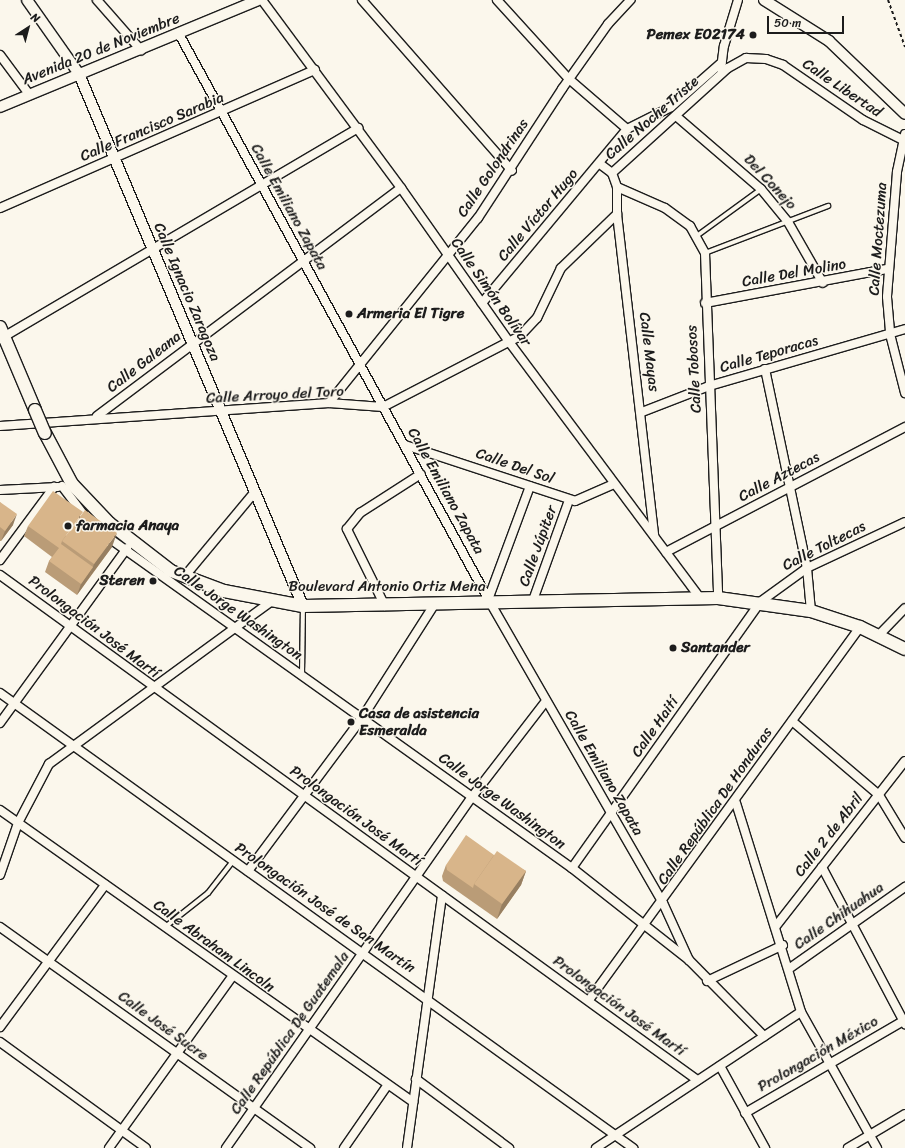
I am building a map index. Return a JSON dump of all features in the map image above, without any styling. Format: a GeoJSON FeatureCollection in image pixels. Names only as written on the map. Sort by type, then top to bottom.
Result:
{"type":"FeatureCollection","features":[{"type":"Feature","properties":{"kind":"main road","name":"Boulevard Antonio Ortiz Mena"},"geometry":{"type":"LineString","coordinates":[[1,334],[45,433],[63,486],[128,546],[184,577],[224,591],[270,602],[303,606],[434,606],[490,600],[532,603],[718,598],[760,602],[811,611],[860,626],[905,649]]}},
{"type":"Feature","properties":{"kind":"street","name":"Calle Ignacio Zaragoza"},"geometry":{"type":"LineString","coordinates":[[26,0],[79,74],[113,158],[222,412],[254,493],[303,606]]}},
{"type":"Feature","properties":{"kind":"street"},"geometry":{"type":"LineString","coordinates":[[97,0],[141,50]]}},
{"type":"Feature","properties":{"kind":"street","name":"Avenida 20 de Noviembre"},"geometry":{"type":"LineString","coordinates":[[0,106],[141,50],[258,0]]}},
{"type":"Feature","properties":{"kind":"street","name":"Calle Simón Bolívar"},"geometry":{"type":"LineString","coordinates":[[262,0],[358,128],[510,343],[700,598]]}},
{"type":"Feature","properties":{"kind":"street"},"geometry":{"type":"LineString","coordinates":[[362,0],[512,171]]}},
{"type":"Feature","properties":{"kind":"street"},"geometry":{"type":"LineString","coordinates":[[497,0],[569,79],[627,129],[671,107],[721,63]]}},
{"type":"Feature","properties":{"kind":"street","name":"Calle Golondrinas"},"geometry":{"type":"LineString","coordinates":[[329,403],[360,367],[449,256],[512,171],[569,79],[608,24],[630,0]]}},
{"type":"Feature","properties":{"kind":"street","name":"Calle Noche Triste"},"geometry":{"type":"LineString","coordinates":[[721,75],[721,63],[738,0]]}},
{"type":"Feature","properties":{"kind":"street"},"geometry":{"type":"LineString","coordinates":[[764,0],[829,41],[905,114]]}},
{"type":"Feature","properties":{"kind":"street","name":"Calle Emiliano Zapata"},"geometry":{"type":"LineString","coordinates":[[179,34],[221,114],[263,187],[360,367],[405,444],[546,701],[663,903],[689,960]]}},
{"type":"Feature","properties":{"kind":"street"},"geometry":{"type":"LineString","coordinates":[[0,55],[29,94]]}},
{"type":"Feature","properties":{"kind":"street","name":"Calle Noche Triste"},"geometry":{"type":"LineString","coordinates":[[600,164],[612,173],[735,62],[746,58],[766,59]]}},
{"type":"Feature","properties":{"kind":"street","name":"Calle Libertad"},"geometry":{"type":"LineString","coordinates":[[766,59],[783,65],[879,130],[904,137]]}},
{"type":"Feature","properties":{"kind":"street","name":"Calle Francisco Sarabia"},"geometry":{"type":"LineString","coordinates":[[0,208],[113,158],[221,114],[315,70]]}},
{"type":"Feature","properties":{"kind":"street","name":"Del Conejo"},"geometry":{"type":"LineString","coordinates":[[676,116],[761,189],[788,222],[823,284]]}},
{"type":"Feature","properties":{"kind":"street"},"geometry":{"type":"LineString","coordinates":[[1,334],[153,251],[263,187],[358,128]]}},
{"type":"Feature","properties":{"kind":"street","name":"Calle Víctor Hugo"},"geometry":{"type":"LineString","coordinates":[[482,303],[600,164],[627,129]]}},
{"type":"Feature","properties":{"kind":"street","name":"Calle Moctezuma"},"geometry":{"type":"LineString","coordinates":[[904,137],[887,269],[890,334],[905,393]]}},
{"type":"Feature","properties":{"kind":"street","name":"Calle Mayas"},"geometry":{"type":"LineString","coordinates":[[612,173],[617,187],[617,214],[642,412],[654,536]]}},
{"type":"Feature","properties":{"kind":"street","name":"Calle Tobosos"},"geometry":{"type":"LineString","coordinates":[[617,187],[665,208],[698,235],[705,253],[705,303],[718,525],[718,598]]}},
{"type":"Feature","properties":{"kind":"street","name":"Calle Galeana"},"geometry":{"type":"LineString","coordinates":[[97,416],[192,342],[304,262],[401,188]]}},
{"type":"Feature","properties":{"kind":"street"},"geometry":{"type":"LineString","coordinates":[[383,407],[510,343],[537,318],[561,268],[617,214]]}},
{"type":"Feature","properties":{"kind":"street","name":"Calle Del Molino"},"geometry":{"type":"LineString","coordinates":[[705,303],[823,284],[887,269]]}},
{"type":"Feature","properties":{"kind":"street","name":"Calle Teporacas"},"geometry":{"type":"LineString","coordinates":[[642,412],[709,386],[905,329]]}},
{"type":"Feature","properties":{"kind":"street"},"geometry":{"type":"LineString","coordinates":[[765,369],[788,488],[807,568],[811,611]]}},
{"type":"Feature","properties":{"kind":"street","name":"Calle Arroyo del Toro"},"geometry":{"type":"LineString","coordinates":[[0,426],[97,416],[222,412],[329,403],[383,407]]}},
{"type":"Feature","properties":{"kind":"street","name":"Calle Aztecas"},"geometry":{"type":"LineString","coordinates":[[666,552],[905,427]]}},
{"type":"Feature","properties":{"kind":"street","name":"Calle Del Sol"},"geometry":{"type":"LineString","coordinates":[[405,444],[569,500],[583,500],[614,484]]}},
{"type":"Feature","properties":{"kind":"street"},"geometry":{"type":"LineString","coordinates":[[385,606],[347,533],[348,526],[360,513],[421,474]]}},
{"type":"Feature","properties":{"kind":"street"},"geometry":{"type":"LineString","coordinates":[[0,490],[63,486]]}},
{"type":"Feature","properties":{"kind":"street"},"geometry":{"type":"LineString","coordinates":[[63,486],[68,498],[89,520]]}},
{"type":"Feature","properties":{"kind":"street"},"geometry":{"type":"LineString","coordinates":[[0,560],[63,486]]}},
{"type":"Feature","properties":{"kind":"street"},"geometry":{"type":"LineString","coordinates":[[490,600],[530,486]]}},
{"type":"Feature","properties":{"kind":"street"},"geometry":{"type":"LineString","coordinates":[[184,577],[254,493]]}},
{"type":"Feature","properties":{"kind":"street","name":"Calle Júpiter"},"geometry":{"type":"LineString","coordinates":[[532,603],[569,500]]}},
{"type":"Feature","properties":{"kind":"street","name":"Calle Toltecas"},"geometry":{"type":"LineString","coordinates":[[760,602],[807,568],[905,522]]}},
{"type":"Feature","properties":{"kind":"street","name":"Calle Jorge Washington"},"geometry":{"type":"LineString","coordinates":[[98,529],[128,546],[233,628],[302,675],[572,868],[689,960],[707,980],[764,1036]]}},
{"type":"Feature","properties":{"kind":"street"},"geometry":{"type":"LineString","coordinates":[[0,723],[128,546]]}},
{"type":"Feature","properties":{"kind":"street","name":"Prolongación José Martí"},"geometry":{"type":"LineString","coordinates":[[0,575],[70,625],[154,689],[589,1000],[697,1080]]}},
{"type":"Feature","properties":{"kind":"street"},"geometry":{"type":"LineString","coordinates":[[0,875],[18,823],[49,764],[72,744],[154,689],[233,628],[270,602]]}},
{"type":"Feature","properties":{"kind":"street","name":"Calle Haití"},"geometry":{"type":"LineString","coordinates":[[572,868],[612,815],[760,602]]}},
{"type":"Feature","properties":{"kind":"street"},"geometry":{"type":"LineString","coordinates":[[248,870],[362,718],[434,606]]}},
{"type":"Feature","properties":{"kind":"street"},"geometry":{"type":"LineString","coordinates":[[879,635],[905,608]]}},
{"type":"Feature","properties":{"kind":"street","name":"Calle República De Honduras"},"geometry":{"type":"LineString","coordinates":[[589,1000],[646,926],[736,803],[860,626]]}},
{"type":"Feature","properties":{"kind":"street","name":"Prolongación José de San Martín"},"geometry":{"type":"LineString","coordinates":[[0,693],[428,999],[633,1148]]}},
{"type":"Feature","properties":{"kind":"street","name":"Calle República De Guatemala"},"geometry":{"type":"LineString","coordinates":[[226,1148],[310,1031],[472,797],[546,701]]}},
{"type":"Feature","properties":{"kind":"street"},"geometry":{"type":"LineString","coordinates":[[792,721],[878,795],[905,838]]}},
{"type":"Feature","properties":{"kind":"street","name":"Calle 2 de Abril"},"geometry":{"type":"LineString","coordinates":[[776,926],[905,761]]}},
{"type":"Feature","properties":{"kind":"street"},"geometry":{"type":"LineString","coordinates":[[736,803],[783,945],[801,1012],[828,1065],[877,1148]]}},
{"type":"Feature","properties":{"kind":"street","name":"Calle Abraham Lincoln"},"geometry":{"type":"LineString","coordinates":[[0,810],[165,927],[232,977],[412,1102]]}},
{"type":"Feature","properties":{"kind":"street"},"geometry":{"type":"LineString","coordinates":[[822,867],[854,924],[904,1021]]}},
{"type":"Feature","properties":{"kind":"street"},"geometry":{"type":"LineString","coordinates":[[0,1027],[48,960],[105,885]]}},
{"type":"Feature","properties":{"kind":"street","name":"Calle Chihuahua"},"geometry":{"type":"LineString","coordinates":[[790,968],[905,887]]}},
{"type":"Feature","properties":{"kind":"street"},"geometry":{"type":"LineString","coordinates":[[407,1148],[412,1102],[442,895]]}},
{"type":"Feature","properties":{"kind":"street","name":"Calle José Sucre"},"geometry":{"type":"LineString","coordinates":[[0,926],[310,1148]]}},
{"type":"Feature","properties":{"kind":"street"},"geometry":{"type":"LineString","coordinates":[[707,980],[783,945]]}},
{"type":"Feature","properties":{"kind":"street"},"geometry":{"type":"LineString","coordinates":[[109,1148],[232,977]]}},
{"type":"Feature","properties":{"kind":"street"},"geometry":{"type":"LineString","coordinates":[[596,1148],[801,1012]]}},
{"type":"Feature","properties":{"kind":"street","name":"Prolongación México"},"geometry":{"type":"LineString","coordinates":[[745,1113],[904,1021]]}},
{"type":"Feature","properties":{"kind":"street"},"geometry":{"type":"LineString","coordinates":[[0,1042],[146,1148]]}},
{"type":"Feature","properties":{"kind":"street"},"geometry":{"type":"LineString","coordinates":[[720,1066],[764,1148]]}},
{"type":"Feature","properties":{"kind":"street"},"geometry":{"type":"LineString","coordinates":[[416,1079],[509,1148]]}},
{"type":"Feature","properties":{"kind":"street"},"geometry":{"type":"LineString","coordinates":[[344,1148],[387,1086]]}},
{"type":"Feature","properties":{"kind":"street"},"geometry":{"type":"LineString","coordinates":[[848,1148],[905,1114]]}},
{"type":"Feature","properties":{"kind":"lane"},"geometry":{"type":"LineString","coordinates":[[698,235],[761,189]]}},
{"type":"Feature","properties":{"kind":"lane"},"geometry":{"type":"LineString","coordinates":[[705,253],[828,206]]}},
{"type":"Feature","properties":{"kind":"lane"},"geometry":{"type":"LineString","coordinates":[[302,675],[303,606]]}},
{"type":"Feature","properties":{"kind":"lane"},"geometry":{"type":"LineString","coordinates":[[165,927],[208,893],[234,861]]}},
{"type":"Feature","properties":{"kind":"path"},"geometry":{"type":"LineString","coordinates":[[888,0],[905,47]]}},
{"type":"Feature","properties":{"kind":"building"},"geometry":{"type":"Polygon","coordinates":[[[53,491],[83,512],[61,544],[93,567],[81,584],[49,561],[59,548],[28,526],[53,491]]]}},
{"type":"Feature","properties":{"kind":"building"},"geometry":{"type":"Polygon","coordinates":[[[0,502],[17,514],[5,531],[0,527],[0,502]]]}},
{"type":"Feature","properties":{"kind":"building"},"geometry":{"type":"Polygon","coordinates":[[[85,510],[117,533],[94,564],[62,541],[85,510]]]}},
{"type":"Feature","properties":{"kind":"building"},"geometry":{"type":"Polygon","coordinates":[[[466,835],[494,855],[474,884],[473,888],[447,870],[446,865],[466,835]]]}},
{"type":"Feature","properties":{"kind":"building"},"geometry":{"type":"Polygon","coordinates":[[[497,851],[526,871],[502,904],[474,884],[497,851]]]}},
{"type":"Feature","properties":{"kind":"place","name":"Pemex E02174"},"geometry":{"type":"Point","coordinates":[753,35]}},
{"type":"Feature","properties":{"kind":"place","name":"Armeria El Tigre"},"geometry":{"type":"Point","coordinates":[349,314]}},
{"type":"Feature","properties":{"kind":"place","name":"farmacia Anaya"},"geometry":{"type":"Point","coordinates":[68,526]}},
{"type":"Feature","properties":{"kind":"place","name":"Steren"},"geometry":{"type":"Point","coordinates":[153,581]}},
{"type":"Feature","properties":{"kind":"place","name":"Santander"},"geometry":{"type":"Point","coordinates":[673,648]}},
{"type":"Feature","properties":{"kind":"place","name":"Casa de asistencia Esmeralda"},"geometry":{"type":"Point","coordinates":[351,722]}}]}
